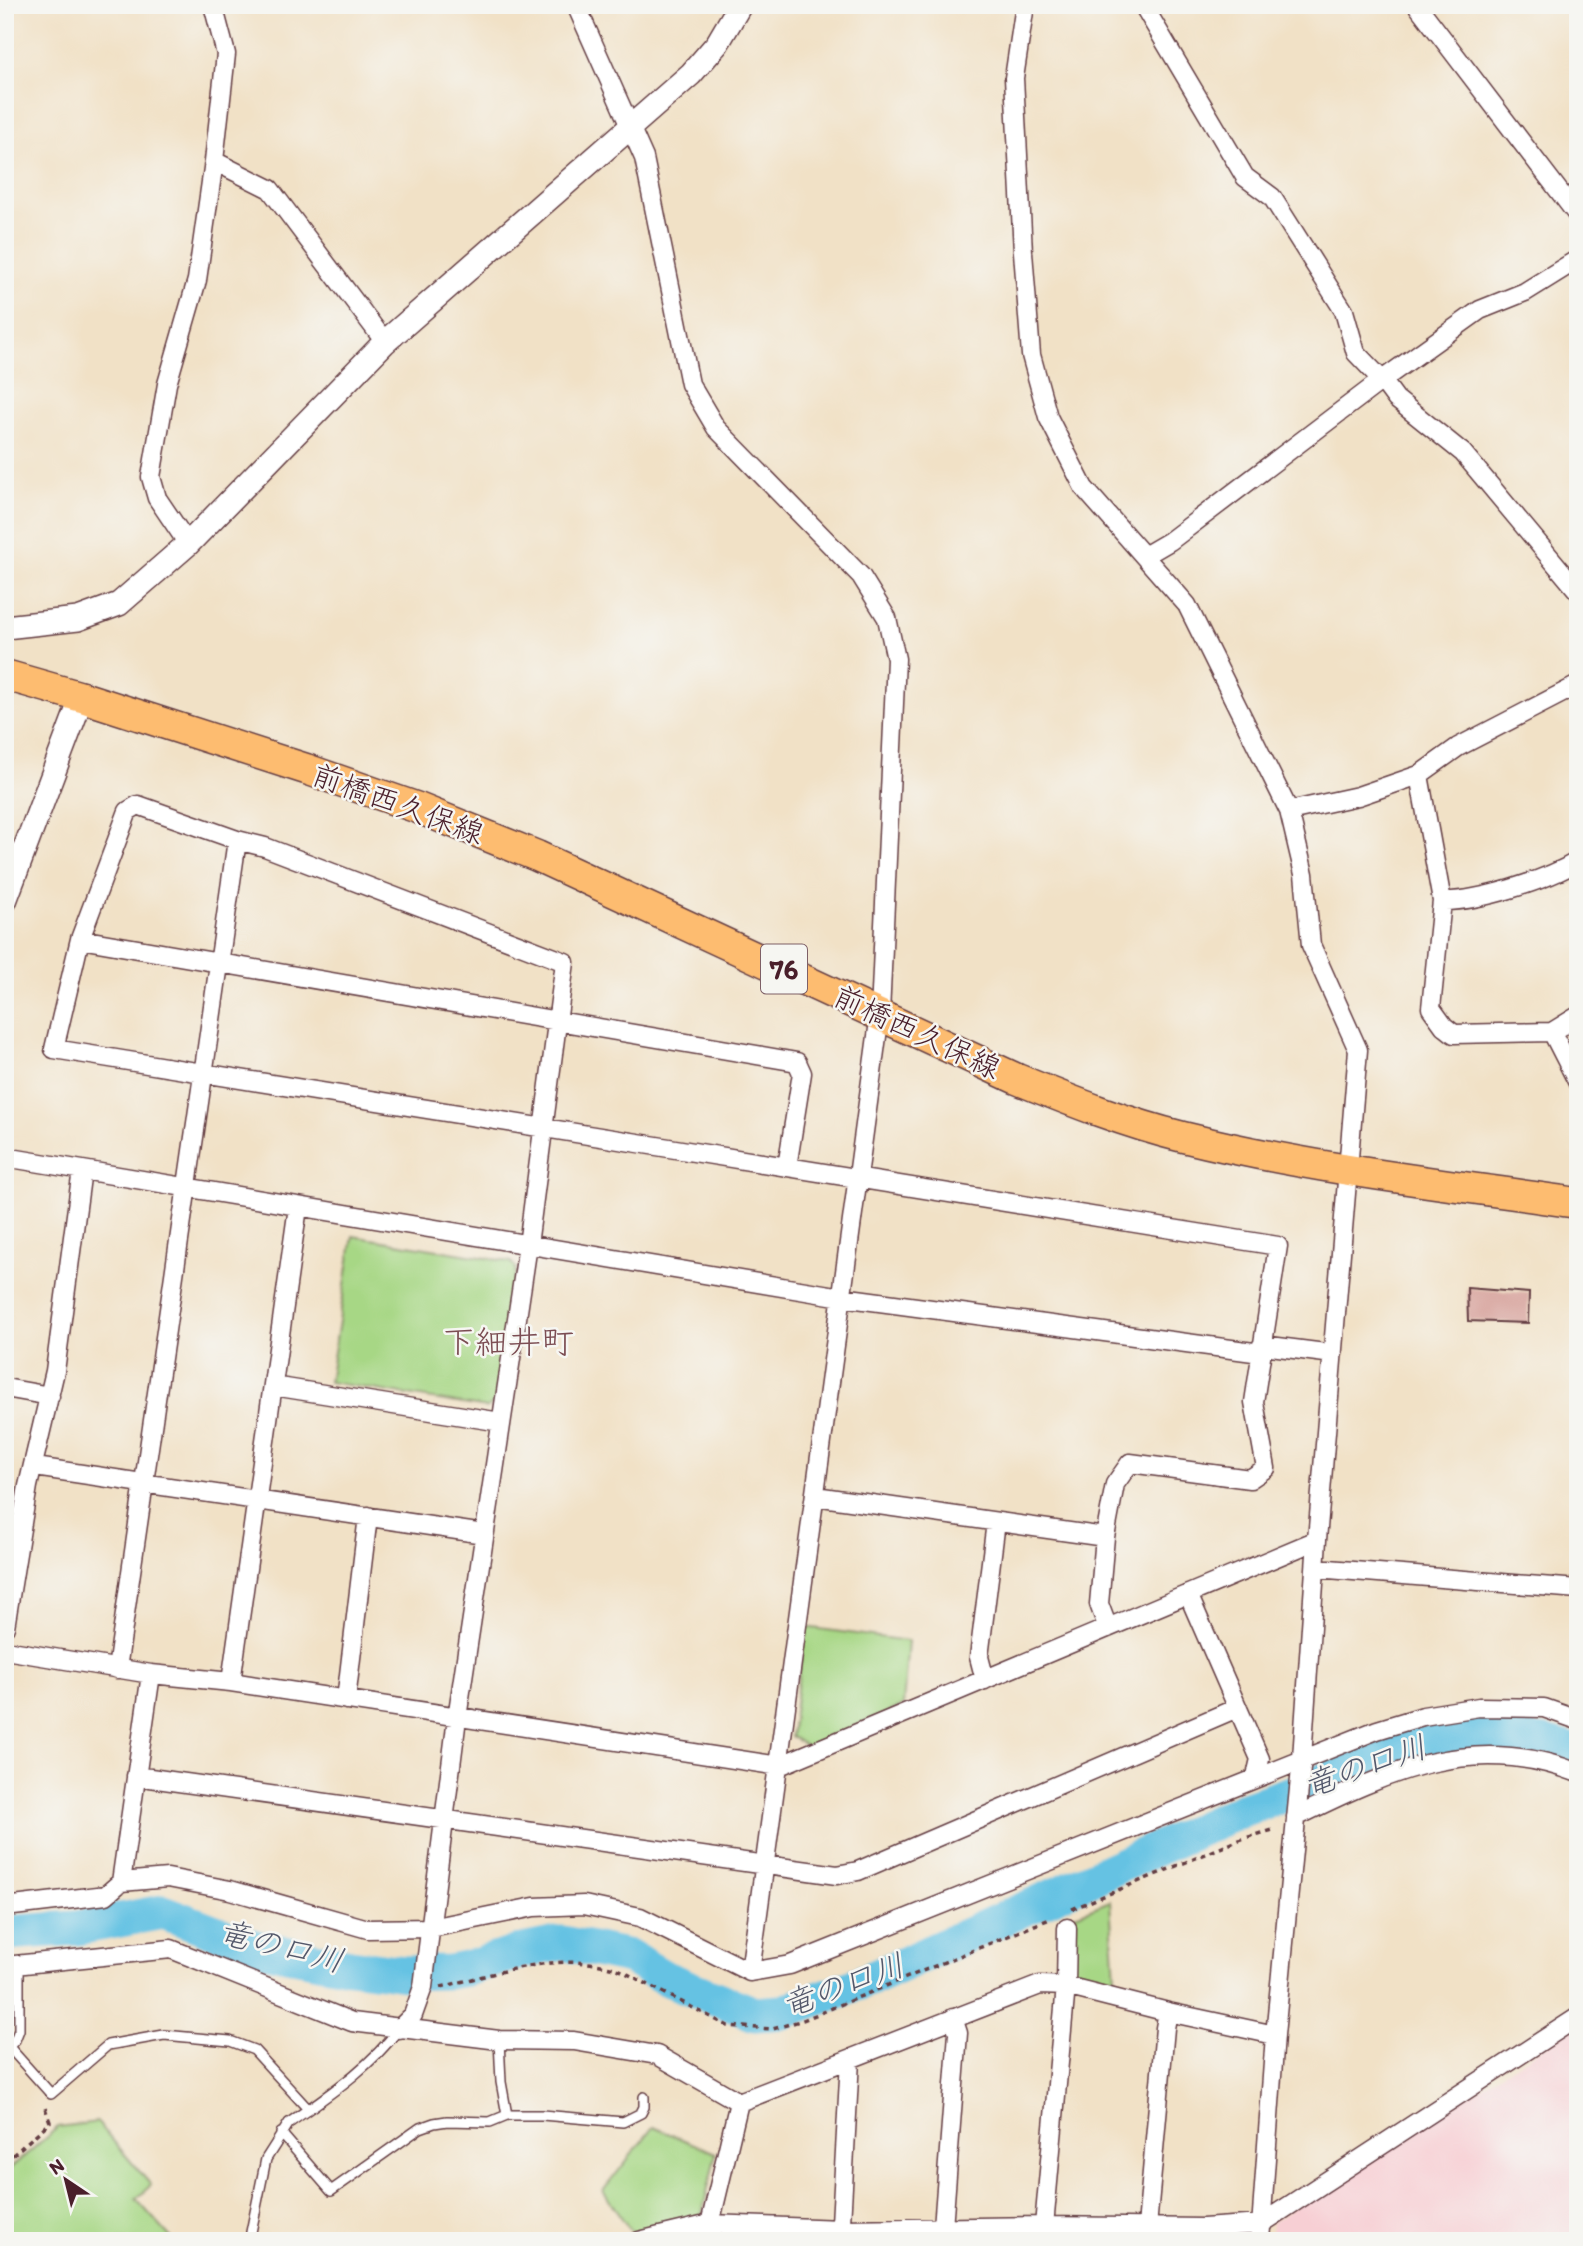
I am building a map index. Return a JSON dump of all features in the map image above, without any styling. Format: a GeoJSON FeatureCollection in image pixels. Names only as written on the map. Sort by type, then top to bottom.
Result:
{"type":"FeatureCollection","features":[{"type":"Feature","properties":{"kind":"main road","name":"前橋西久保線"},"geometry":{"type":"LineString","coordinates":[[5,675],[306,769],[418,808],[537,856],[1017,1079],[1092,1110],[1182,1137],[1349,1169],[1578,1203]]}},
{"type":"Feature","properties":{"kind":"street"},"geometry":{"type":"LineString","coordinates":[[188,544],[157,498],[151,477],[167,384],[197,280],[214,161],[226,54],[213,5]]}},
{"type":"Feature","properties":{"kind":"street"},"geometry":{"type":"LineString","coordinates":[[576,5],[644,158],[690,384],[716,428],[861,576],[887,618],[896,659],[880,1014],[750,1972]]}},
{"type":"Feature","properties":{"kind":"street"},"geometry":{"type":"LineString","coordinates":[[5,627],[78,619],[118,604],[188,544],[384,342],[691,74],[718,44],[740,5]]}},
{"type":"Feature","properties":{"kind":"street"},"geometry":{"type":"LineString","coordinates":[[1026,5],[1014,78],[1023,253],[1031,355],[1048,416],[1084,488],[1146,555],[1187,605],[1289,811],[1304,874],[1311,945],[1358,1049],[1317,1539],[1302,1762],[1275,2035],[1260,2232]]}},
{"type":"Feature","properties":{"kind":"street"},"geometry":{"type":"LineString","coordinates":[[1143,5],[1245,177],[1272,197],[1344,311],[1356,353],[1396,398],[1463,453],[1578,591]]}},
{"type":"Feature","properties":{"kind":"street"},"geometry":{"type":"LineString","coordinates":[[1417,5],[1578,216]]}},
{"type":"Feature","properties":{"kind":"street"},"geometry":{"type":"LineString","coordinates":[[214,161],[270,189],[384,342]]}},
{"type":"Feature","properties":{"kind":"street"},"geometry":{"type":"LineString","coordinates":[[1146,555],[1170,541],[1382,380],[1480,310],[1525,292],[1578,259]]}},
{"type":"Feature","properties":{"kind":"street"},"geometry":{"type":"LineString","coordinates":[[1289,811],[1358,796],[1419,775],[1458,747],[1578,685]]}},
{"type":"Feature","properties":{"kind":"street"},"geometry":{"type":"LineString","coordinates":[[5,901],[82,697]]}},
{"type":"Feature","properties":{"kind":"street"},"geometry":{"type":"LineString","coordinates":[[1419,775],[1442,901],[1431,1008],[1444,1026],[1454,1034],[1552,1031],[1578,1016]]}},
{"type":"Feature","properties":{"kind":"street"},"geometry":{"type":"LineString","coordinates":[[399,2029],[413,2015],[423,1987],[457,1718],[528,1245],[543,1128],[558,1021],[565,962],[265,846],[237,840],[138,805],[128,811],[80,939],[54,1049],[543,1128],[787,1167],[858,1179],[1278,1246],[1254,1402],[1266,1468],[1250,1479],[1130,1464],[1115,1484],[1105,1537],[1099,1604],[1108,1628]]}},
{"type":"Feature","properties":{"kind":"street"},"geometry":{"type":"LineString","coordinates":[[117,1669],[237,840]]}},
{"type":"Feature","properties":{"kind":"street"},"geometry":{"type":"LineString","coordinates":[[1442,901],[1463,902],[1558,873],[1578,861]]}},
{"type":"Feature","properties":{"kind":"street"},"geometry":{"type":"LineString","coordinates":[[80,939],[797,1062],[802,1073],[787,1167]]}},
{"type":"Feature","properties":{"kind":"street"},"geometry":{"type":"LineString","coordinates":[[1552,1031],[1578,1083]]}},
{"type":"Feature","properties":{"kind":"street"},"geometry":{"type":"LineString","coordinates":[[5,1157],[842,1297],[1262,1349],[1333,1354]]}},
{"type":"Feature","properties":{"kind":"street"},"geometry":{"type":"LineString","coordinates":[[5,1628],[28,1486],[55,1371],[82,1170]]}},
{"type":"Feature","properties":{"kind":"street"},"geometry":{"type":"LineString","coordinates":[[231,1682],[298,1207]]}},
{"type":"Feature","properties":{"kind":"street"},"geometry":{"type":"LineString","coordinates":[[273,1386],[501,1422]]}},
{"type":"Feature","properties":{"kind":"street"},"geometry":{"type":"LineString","coordinates":[[5,1388],[50,1396]]}},
{"type":"Feature","properties":{"kind":"street"},"geometry":{"type":"LineString","coordinates":[[34,1467],[484,1534]]}},
{"type":"Feature","properties":{"kind":"street"},"geometry":{"type":"LineString","coordinates":[[816,1496],[1105,1537]]}},
{"type":"Feature","properties":{"kind":"street"},"geometry":{"type":"LineString","coordinates":[[346,1700],[368,1516]]}},
{"type":"Feature","properties":{"kind":"street"},"geometry":{"type":"LineString","coordinates":[[985,1680],[979,1657],[996,1522]]}},
{"type":"Feature","properties":{"kind":"street"},"geometry":{"type":"LineString","coordinates":[[5,1650],[117,1669],[231,1682],[779,1766],[1317,1539]]}},
{"type":"Feature","properties":{"kind":"street"},"geometry":{"type":"LineString","coordinates":[[1316,1568],[1578,1589]]}},
{"type":"Feature","properties":{"kind":"street"},"geometry":{"type":"LineString","coordinates":[[1188,1594],[1260,1759],[1256,1776]]}},
{"type":"Feature","properties":{"kind":"street"},"geometry":{"type":"LineString","coordinates":[[121,1882],[151,1674]]}},
{"type":"Feature","properties":{"kind":"street"},"geometry":{"type":"LineString","coordinates":[[5,1907],[106,1895],[121,1882],[168,1878],[230,1891],[368,1929],[429,1933],[534,1907],[584,1905],[640,1917],[750,1972],[790,1965],[1256,1776],[1302,1762],[1377,1730],[1423,1716],[1479,1707],[1544,1709],[1578,1720]]}},
{"type":"Feature","properties":{"kind":"street"},"geometry":{"type":"LineString","coordinates":[[136,1776],[837,1875],[858,1871],[1237,1708]]}},
{"type":"Feature","properties":{"kind":"street"},"geometry":{"type":"LineString","coordinates":[[1297,1813],[1397,1772],[1466,1755],[1527,1759],[1558,1765],[1578,1773]]}},
{"type":"Feature","properties":{"kind":"street"},"geometry":{"type":"LineString","coordinates":[[1044,2226],[1066,1986],[1066,1928]]}},
{"type":"Feature","properties":{"kind":"street"},"geometry":{"type":"LineString","coordinates":[[12,1965],[171,1949],[352,2022],[499,2040],[574,2041],[657,2055],[739,2102]]}},
{"type":"Feature","properties":{"kind":"street"},"geometry":{"type":"LineString","coordinates":[[739,2102],[1040,1985],[1066,1986],[1275,2035]]}},
{"type":"Feature","properties":{"kind":"street"},"geometry":{"type":"LineString","coordinates":[[1147,2227],[1164,2028],[1168,2012]]}},
{"type":"Feature","properties":{"kind":"street"},"geometry":{"type":"LineString","coordinates":[[639,2241],[712,2232],[841,2235],[943,2227],[1147,2227],[1260,2232],[1578,2017]]}},
{"type":"Feature","properties":{"kind":"street"},"geometry":{"type":"LineString","coordinates":[[943,2227],[958,2033],[953,2018]]}},
{"type":"Feature","properties":{"kind":"street"},"geometry":{"type":"LineString","coordinates":[[841,2235],[850,2060]]}},
{"type":"Feature","properties":{"kind":"street"},"geometry":{"type":"LineString","coordinates":[[712,2232],[739,2102]]}},
{"type":"Feature","properties":{"kind":"lane"},"geometry":{"type":"LineString","coordinates":[[12,1965],[19,2029],[15,2040],[7,2049],[51,2094],[108,2045],[164,2035],[230,2041],[254,2050],[308,2109]]}},
{"type":"Feature","properties":{"kind":"lane"},"geometry":{"type":"LineString","coordinates":[[252,2241],[251,2232],[265,2159],[281,2133],[289,2123],[377,2057],[399,2029]]}},
{"type":"Feature","properties":{"kind":"lane"},"geometry":{"type":"LineString","coordinates":[[499,2040],[501,2081],[507,2115]]}},
{"type":"Feature","properties":{"kind":"lane"},"geometry":{"type":"LineString","coordinates":[[281,2133],[331,2190],[420,2128],[447,2121],[490,2122],[507,2115],[624,2122],[641,2113],[644,2097]]}},
{"type":"Feature","properties":{"kind":"path"},"geometry":{"type":"LineString","coordinates":[[5,2162],[50,2122],[42,2101],[51,2094]]}},
{"type":"Feature","properties":{"kind":"shaded area"},"geometry":{"type":"Polygon","coordinates":[[[1578,2025],[1578,2241],[1270,2241],[1272,2222],[1578,2025]]]}},
{"type":"Feature","properties":{"kind":"green space"},"geometry":{"type":"Polygon","coordinates":[[[353,1236],[511,1262],[516,1268],[495,1402],[487,1408],[329,1382],[353,1236]]]}},
{"type":"Feature","properties":{"kind":"green space"},"geometry":{"type":"Polygon","coordinates":[[[805,1627],[908,1641],[903,1706],[807,1747],[791,1736],[805,1627]]]}},
{"type":"Feature","properties":{"kind":"green space"},"geometry":{"type":"Polygon","coordinates":[[[1110,1901],[1115,1979],[1090,1974],[1088,1981],[1077,1979],[1073,1970],[1073,1916],[1110,1901]]]}},
{"type":"Feature","properties":{"kind":"green space"},"geometry":{"type":"Polygon","coordinates":[[[97,2122],[151,2185],[136,2199],[174,2241],[5,2241],[5,2173],[58,2127],[97,2122]]]}},
{"type":"Feature","properties":{"kind":"green space"},"geometry":{"type":"Polygon","coordinates":[[[653,2127],[716,2153],[702,2214],[691,2222],[633,2234],[603,2191],[653,2127]]]}},
{"type":"Feature","properties":{"kind":"building"},"geometry":{"type":"Polygon","coordinates":[[[1467,1288],[1529,1293],[1528,1323],[1468,1321],[1467,1288]]]}},
{"type":"Feature","properties":{"kind":"waterway","name":"竜の口川"},"geometry":{"type":"LineString","coordinates":[[5,1933],[77,1928],[163,1912],[258,1948],[350,1966],[405,1973],[466,1969],[523,1951],[562,1943],[630,1957],[665,1978],[755,2014],[783,2012],[873,1978],[1244,1809],[1300,1790],[1405,1747],[1480,1733],[1546,1743],[1578,1752]]}},
{"type":"Feature","properties":{"kind":"district","name":"下細井町"},"geometry":{"type":"Point","coordinates":[508,1341]}}]}
